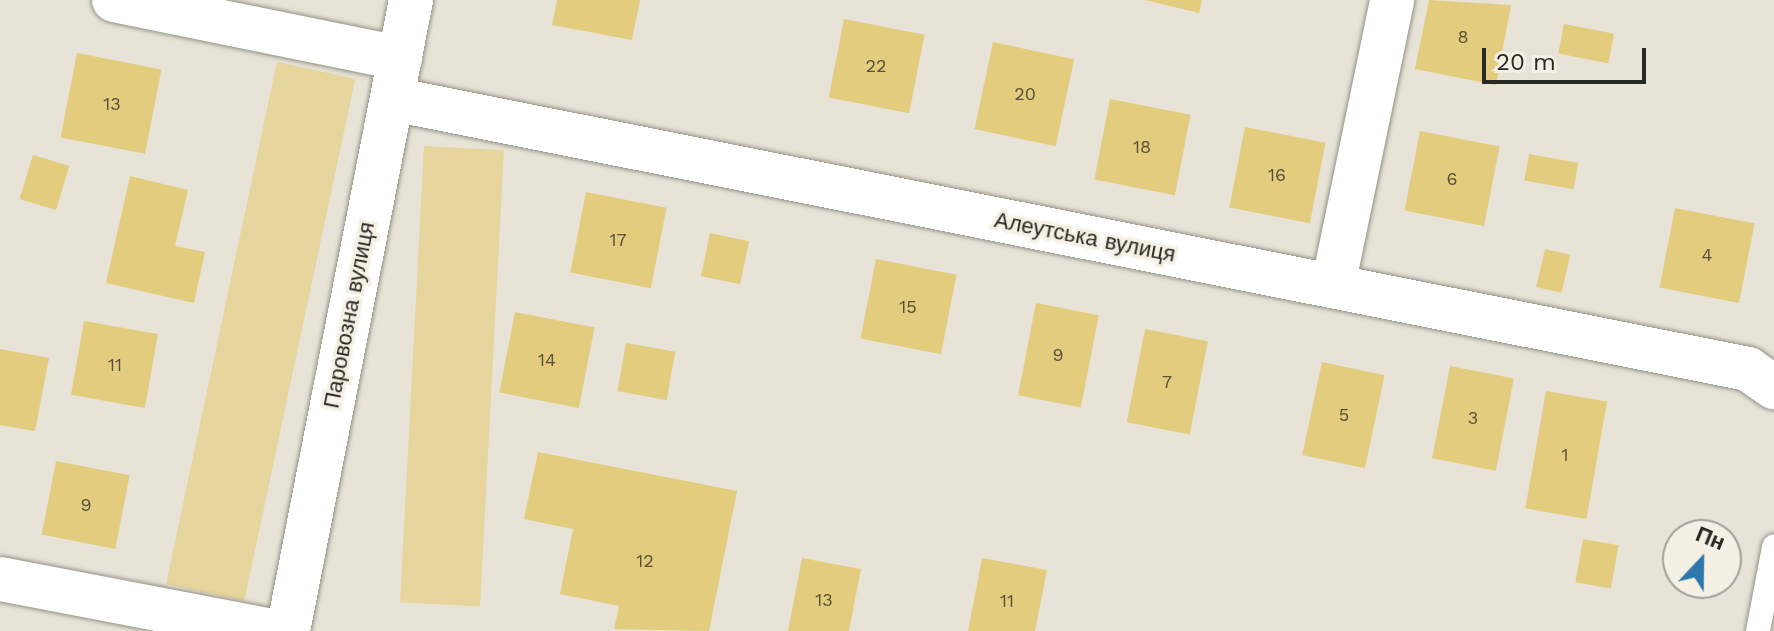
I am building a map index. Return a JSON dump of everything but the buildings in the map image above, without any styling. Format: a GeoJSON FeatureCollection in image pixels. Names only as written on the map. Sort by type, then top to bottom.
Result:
{"type":"FeatureCollection","features":[{"type":"Feature","properties":{"kind":"street","name":"Алеутська вулиця"},"geometry":{"type":"LineString","coordinates":[[114,0],[396,78],[1333,286],[1748,369],[1774,387]]}},
{"type":"Feature","properties":{"kind":"street","name":"Паровозна вулиця"},"geometry":{"type":"LineString","coordinates":[[288,631],[411,0]]}},
{"type":"Feature","properties":{"kind":"street"},"geometry":{"type":"LineString","coordinates":[[1333,286],[1392,0]]}},
{"type":"Feature","properties":{"kind":"street"},"geometry":{"type":"LineString","coordinates":[[0,579],[272,631]]}},
{"type":"Feature","properties":{"kind":"lane"},"geometry":{"type":"LineString","coordinates":[[1758,631],[1774,547]]}},
{"type":"Feature","properties":{"kind":"shaded area"},"geometry":{"type":"Polygon","coordinates":[[[277,62],[355,79],[244,601],[166,584],[277,62]]]}},
{"type":"Feature","properties":{"kind":"shaded area"},"geometry":{"type":"Polygon","coordinates":[[[424,146],[504,150],[480,607],[400,602],[424,146]]]}}]}
